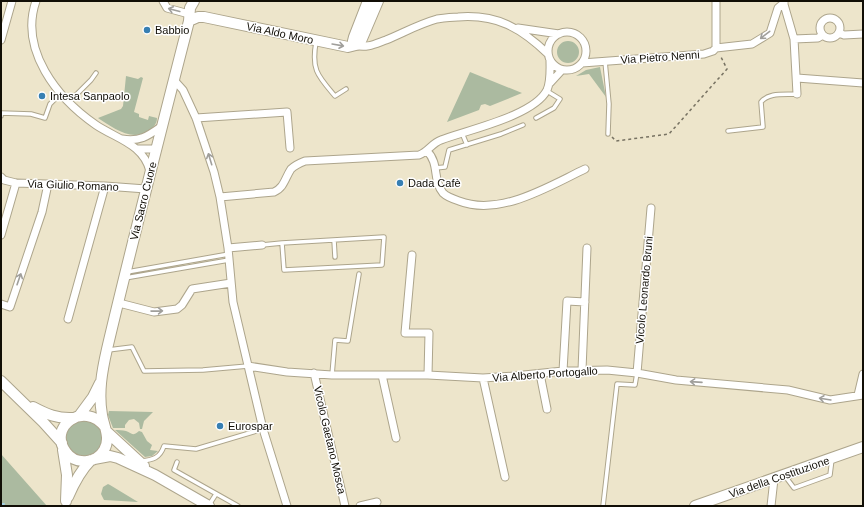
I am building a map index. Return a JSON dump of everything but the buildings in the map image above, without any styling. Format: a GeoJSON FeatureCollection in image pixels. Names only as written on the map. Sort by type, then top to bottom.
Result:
{"type":"FeatureCollection","features":[{"type":"Feature","properties":{"kind":"street"},"geometry":{"type":"LineString","coordinates":[[1,40],[12,1]]}},
{"type":"Feature","properties":{"kind":"street"},"geometry":{"type":"LineString","coordinates":[[36,1],[33,11],[32,40],[42,69],[69,102],[96,124],[138,149],[146,160],[150,171]]}},
{"type":"Feature","properties":{"kind":"street"},"geometry":{"type":"LineString","coordinates":[[163,1],[167,8],[189,18],[204,17]]}},
{"type":"Feature","properties":{"kind":"street"},"geometry":{"type":"LineString","coordinates":[[360,42],[353,41],[368,1]]}},
{"type":"Feature","properties":{"kind":"street"},"geometry":{"type":"LineString","coordinates":[[378,1],[360,42],[360,47],[373,45],[438,19],[476,16],[491,19],[514,27],[536,42],[553,64],[562,70],[577,68],[582,63],[586,53],[586,47],[580,37],[570,33],[559,34],[514,27]]}},
{"type":"Feature","properties":{"kind":"street"},"geometry":{"type":"LineString","coordinates":[[716,1],[716,48]]}},
{"type":"Feature","properties":{"kind":"street"},"geometry":{"type":"LineString","coordinates":[[193,2],[198,13],[204,17]]}},
{"type":"Feature","properties":{"kind":"street","name":"Via Sacro Cuore"},"geometry":{"type":"LineString","coordinates":[[101,381],[107,350],[150,171],[193,2]]}},
{"type":"Feature","properties":{"kind":"street"},"geometry":{"type":"LineString","coordinates":[[784,2],[794,39],[797,94]]}},
{"type":"Feature","properties":{"kind":"street","name":"Via Pietro Nenni"},"geometry":{"type":"LineString","coordinates":[[582,63],[704,54],[713,51],[716,48],[752,44],[770,33],[778,8],[784,2]]}},
{"type":"Feature","properties":{"kind":"street","name":"Via Aldo Moro"},"geometry":{"type":"LineString","coordinates":[[204,17],[348,47],[360,42]]}},
{"type":"Feature","properties":{"kind":"street"},"geometry":{"type":"LineString","coordinates":[[832,18],[838,22],[840,26],[839,33],[831,38],[827,37],[823,35],[820,28],[824,21],[832,18]]}},
{"type":"Feature","properties":{"kind":"street"},"geometry":{"type":"LineString","coordinates":[[839,33],[844,35],[863,34]]}},
{"type":"Feature","properties":{"kind":"street"},"geometry":{"type":"LineString","coordinates":[[550,83],[548,48],[550,42],[559,34]]}},
{"type":"Feature","properties":{"kind":"street"},"geometry":{"type":"LineString","coordinates":[[794,39],[818,38],[823,35]]}},
{"type":"Feature","properties":{"kind":"street"},"geometry":{"type":"LineString","coordinates":[[586,53],[604,61]]}},
{"type":"Feature","properties":{"kind":"street"},"geometry":{"type":"LineString","coordinates":[[220,197],[274,192],[282,186],[294,166],[305,161],[418,155],[427,151],[440,140],[496,122],[524,109],[540,99],[547,91],[550,83],[562,70]]}},
{"type":"Feature","properties":{"kind":"street"},"geometry":{"type":"LineString","coordinates":[[797,78],[863,83]]}},
{"type":"Feature","properties":{"kind":"street"},"geometry":{"type":"LineString","coordinates":[[174,80],[183,90],[196,118],[208,153],[220,197],[229,254],[233,302],[263,429],[287,506]]}},
{"type":"Feature","properties":{"kind":"street"},"geometry":{"type":"LineString","coordinates":[[196,118],[287,112],[290,148]]}},
{"type":"Feature","properties":{"kind":"street"},"geometry":{"type":"LineString","coordinates":[[141,139],[162,126]]}},
{"type":"Feature","properties":{"kind":"street"},"geometry":{"type":"LineString","coordinates":[[120,138],[128,140],[146,139],[156,148]]}},
{"type":"Feature","properties":{"kind":"street"},"geometry":{"type":"LineString","coordinates":[[138,149],[156,148]]}},
{"type":"Feature","properties":{"kind":"street"},"geometry":{"type":"LineString","coordinates":[[427,151],[435,162],[439,186],[443,193],[449,198],[463,203],[485,206],[514,200],[585,169]]}},
{"type":"Feature","properties":{"kind":"street","name":"Via Giulio Romano"},"geometry":{"type":"LineString","coordinates":[[2,180],[16,183],[146,189]]}},
{"type":"Feature","properties":{"kind":"street"},"geometry":{"type":"LineString","coordinates":[[1,235],[16,183]]}},
{"type":"Feature","properties":{"kind":"street"},"geometry":{"type":"LineString","coordinates":[[1,304],[10,307],[42,212],[48,184]]}},
{"type":"Feature","properties":{"kind":"street"},"geometry":{"type":"LineString","coordinates":[[68,319],[105,186]]}},
{"type":"Feature","properties":{"kind":"street","name":"Vicolo Leonardo Bruni"},"geometry":{"type":"LineString","coordinates":[[637,373],[651,208]]}},
{"type":"Feature","properties":{"kind":"street"},"geometry":{"type":"LineString","coordinates":[[229,254],[262,245]]}},
{"type":"Feature","properties":{"kind":"street"},"geometry":{"type":"LineString","coordinates":[[582,370],[587,248]]}},
{"type":"Feature","properties":{"kind":"street"},"geometry":{"type":"LineString","coordinates":[[412,255],[404,333],[428,334],[428,375]]}},
{"type":"Feature","properties":{"kind":"street"},"geometry":{"type":"LineString","coordinates":[[118,303],[154,312],[177,309],[182,305],[192,289],[231,283]]}},
{"type":"Feature","properties":{"kind":"street"},"geometry":{"type":"LineString","coordinates":[[563,371],[567,301],[585,302]]}},
{"type":"Feature","properties":{"kind":"street","name":"Via Alberto Portogallo"},"geometry":{"type":"LineString","coordinates":[[248,366],[287,372],[428,375],[483,378],[563,371],[607,370],[637,373],[676,380],[788,390],[830,400],[860,395]]}},
{"type":"Feature","properties":{"kind":"street","name":"Vicolo Gaetano Mosca"},"geometry":{"type":"LineString","coordinates":[[314,373],[345,506]]}},
{"type":"Feature","properties":{"kind":"street"},"geometry":{"type":"LineString","coordinates":[[540,374],[548,409]]}},
{"type":"Feature","properties":{"kind":"street"},"geometry":{"type":"LineString","coordinates":[[860,395],[863,374]]}},
{"type":"Feature","properties":{"kind":"street"},"geometry":{"type":"LineString","coordinates":[[382,375],[396,438]]}},
{"type":"Feature","properties":{"kind":"street"},"geometry":{"type":"LineString","coordinates":[[483,378],[505,477]]}},
{"type":"Feature","properties":{"kind":"street"},"geometry":{"type":"LineString","coordinates":[[1,381],[44,422],[70,456],[74,459],[85,461],[110,456],[118,458],[154,475],[208,506]]}},
{"type":"Feature","properties":{"kind":"street"},"geometry":{"type":"LineString","coordinates":[[66,504],[67,475],[62,445],[62,432],[68,422],[76,417],[93,397],[101,381]]}},
{"type":"Feature","properties":{"kind":"street"},"geometry":{"type":"LineString","coordinates":[[66,504],[83,467],[104,450],[107,444],[102,414],[101,381]]}},
{"type":"Feature","properties":{"kind":"street"},"geometry":{"type":"LineString","coordinates":[[23,403],[49,415],[62,419],[91,416],[101,422],[105,429],[154,475]]}},
{"type":"Feature","properties":{"kind":"street","name":"Via della Costituzione"},"geometry":{"type":"LineString","coordinates":[[695,506],[863,447]]}},
{"type":"Feature","properties":{"kind":"street"},"geometry":{"type":"LineString","coordinates":[[771,506],[774,479]]}},
{"type":"Feature","properties":{"kind":"street"},"geometry":{"type":"LineString","coordinates":[[360,506],[377,502]]}},
{"type":"Feature","properties":{"kind":"lane"},"geometry":{"type":"LineString","coordinates":[[316,41],[314,56],[315,67],[319,76],[334,96],[346,89]]}},
{"type":"Feature","properties":{"kind":"lane"},"geometry":{"type":"LineString","coordinates":[[604,61],[609,104],[608,134]]}},
{"type":"Feature","properties":{"kind":"lane"},"geometry":{"type":"LineString","coordinates":[[69,102],[91,80],[96,72]]}},
{"type":"Feature","properties":{"kind":"lane"},"geometry":{"type":"LineString","coordinates":[[536,118],[554,108],[560,99],[547,91]]}},
{"type":"Feature","properties":{"kind":"lane"},"geometry":{"type":"LineString","coordinates":[[1,116],[1,113],[31,114],[45,118],[50,104],[61,93]]}},
{"type":"Feature","properties":{"kind":"lane"},"geometry":{"type":"LineString","coordinates":[[728,131],[763,126],[761,102],[764,98],[768,96],[797,94]]}},
{"type":"Feature","properties":{"kind":"lane"},"geometry":{"type":"LineString","coordinates":[[435,168],[445,167],[449,150],[501,134],[523,124]]}},
{"type":"Feature","properties":{"kind":"lane"},"geometry":{"type":"LineString","coordinates":[[462,133],[467,145]]}},
{"type":"Feature","properties":{"kind":"lane"},"geometry":{"type":"LineString","coordinates":[[262,245],[282,243],[384,237],[382,265],[284,270],[282,243]]}},
{"type":"Feature","properties":{"kind":"lane"},"geometry":{"type":"LineString","coordinates":[[334,240],[336,257]]}},
{"type":"Feature","properties":{"kind":"lane"},"geometry":{"type":"LineString","coordinates":[[125,275],[229,254]]}},
{"type":"Feature","properties":{"kind":"lane"},"geometry":{"type":"LineString","coordinates":[[332,374],[335,340],[348,341],[359,274]]}},
{"type":"Feature","properties":{"kind":"lane"},"geometry":{"type":"LineString","coordinates":[[107,350],[132,347],[144,371],[203,370],[248,366]]}},
{"type":"Feature","properties":{"kind":"lane"},"geometry":{"type":"LineString","coordinates":[[603,506],[617,384],[636,385],[637,373]]}},
{"type":"Feature","properties":{"kind":"lane"},"geometry":{"type":"LineString","coordinates":[[139,462],[153,460],[158,457],[164,446],[196,450],[263,429]]}},
{"type":"Feature","properties":{"kind":"lane"},"geometry":{"type":"LineString","coordinates":[[785,475],[794,488],[801,486],[830,475],[832,458]]}},
{"type":"Feature","properties":{"kind":"lane"},"geometry":{"type":"LineString","coordinates":[[177,462],[174,470],[238,506]]}},
{"type":"Feature","properties":{"kind":"lane"},"geometry":{"type":"LineString","coordinates":[[208,506],[216,494]]}},
{"type":"Feature","properties":{"kind":"path"},"geometry":{"type":"LineString","coordinates":[[608,134],[616,141],[669,134],[727,69],[716,48]]}},
{"type":"Feature","properties":{"kind":"green space"},"geometry":{"type":"Polygon","coordinates":[[[568,41],[576,44],[579,52],[576,60],[568,63],[560,60],[557,52],[560,44],[568,41]]]}},
{"type":"Feature","properties":{"kind":"green space"},"geometry":{"type":"Polygon","coordinates":[[[600,67],[606,97],[589,74],[576,76],[586,70],[600,67]]]}},
{"type":"Feature","properties":{"kind":"green space"},"geometry":{"type":"Polygon","coordinates":[[[470,72],[522,93],[490,106],[485,104],[481,105],[479,110],[447,122],[470,72]]]}},
{"type":"Feature","properties":{"kind":"green space"},"geometry":{"type":"Polygon","coordinates":[[[126,76],[138,79],[141,77],[143,78],[134,112],[139,114],[139,117],[148,120],[149,116],[157,118],[153,127],[142,134],[135,135],[122,132],[98,118],[121,109],[123,106],[126,76]]]}},
{"type":"Feature","properties":{"kind":"green space"},"geometry":{"type":"Polygon","coordinates":[[[109,411],[153,412],[144,421],[142,429],[140,429],[139,423],[134,419],[129,420],[125,425],[125,428],[113,428],[108,415],[109,411]]]}},
{"type":"Feature","properties":{"kind":"green space"},"geometry":{"type":"Polygon","coordinates":[[[88,420],[97,425],[101,431],[101,445],[97,451],[88,456],[80,456],[71,451],[67,445],[66,434],[71,425],[77,421],[88,420]]]}},
{"type":"Feature","properties":{"kind":"green space"},"geometry":{"type":"Polygon","coordinates":[[[115,430],[125,431],[132,434],[139,431],[142,432],[147,441],[152,445],[150,450],[158,451],[152,456],[145,457],[115,430]]]}},
{"type":"Feature","properties":{"kind":"green space"},"geometry":{"type":"Polygon","coordinates":[[[1,454],[47,506],[1,506],[1,454]]]}},
{"type":"Feature","properties":{"kind":"green space"},"geometry":{"type":"Polygon","coordinates":[[[108,484],[138,502],[104,500],[101,494],[103,487],[108,484]]]}},
{"type":"Feature","properties":{"kind":"place","name":"Babbio"},"geometry":{"type":"Point","coordinates":[147,30]}},
{"type":"Feature","properties":{"kind":"place","name":"Intesa Sanpaolo"},"geometry":{"type":"Point","coordinates":[42,96]}},
{"type":"Feature","properties":{"kind":"place","name":"Dada Cafè"},"geometry":{"type":"Point","coordinates":[400,183]}},
{"type":"Feature","properties":{"kind":"place","name":"Eurospar"},"geometry":{"type":"Point","coordinates":[220,426]}}]}
